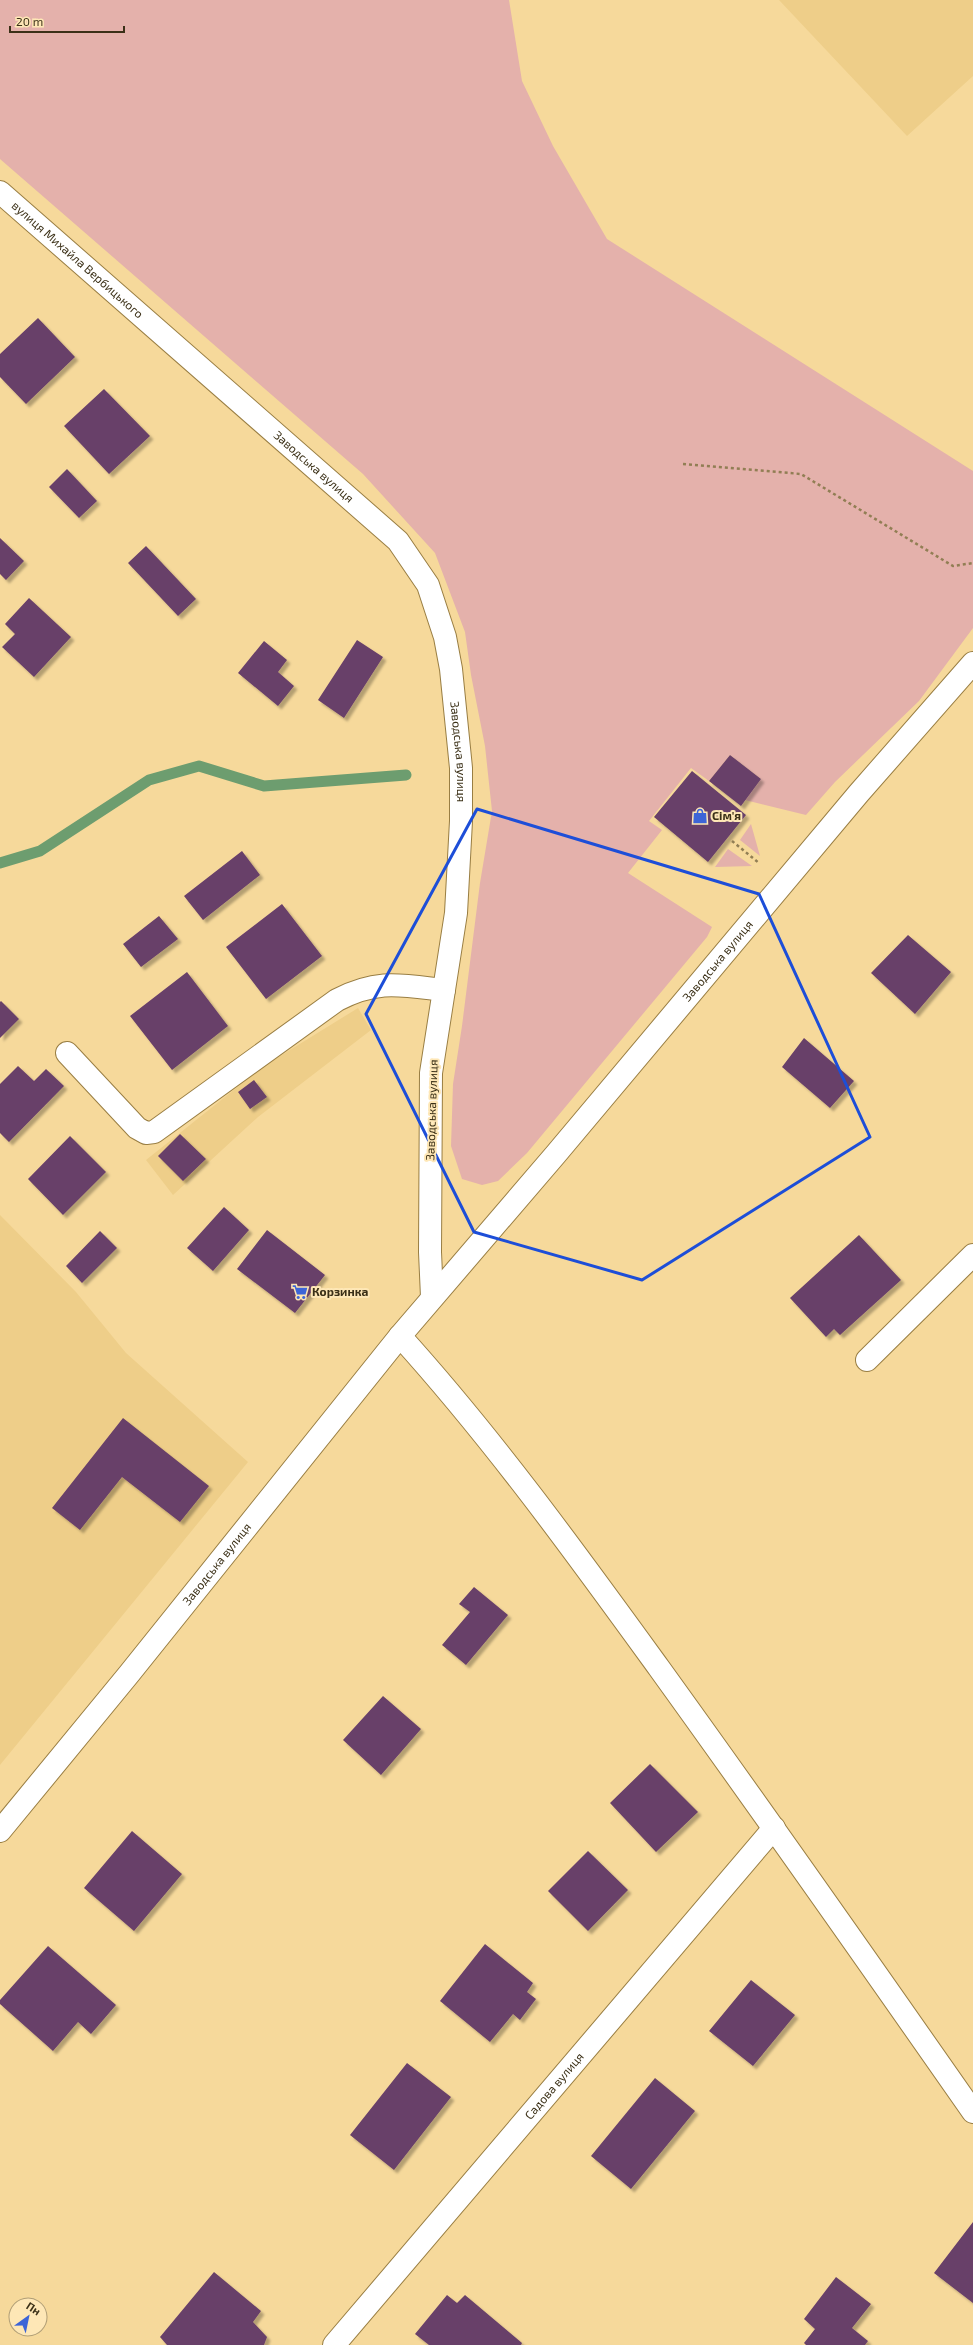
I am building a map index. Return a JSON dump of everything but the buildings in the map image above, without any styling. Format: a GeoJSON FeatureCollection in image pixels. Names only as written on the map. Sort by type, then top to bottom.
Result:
{"type":"FeatureCollection","features":[{"type":"Feature","properties":{"kind":"street","name":"вулиця Михайла Вербицького"},"geometry":{"type":"LineString","coordinates":[[0,192],[154,328]]}},
{"type":"Feature","properties":{"kind":"street","name":"Заводська вулиця"},"geometry":{"type":"LineString","coordinates":[[154,328],[372,516],[398,541],[428,585],[438,610],[449,656],[461,768],[462,821],[456,913],[431,1072],[430,1252],[432,1297]]}},
{"type":"Feature","properties":{"kind":"street","name":"Заводська вулиця"},"geometry":{"type":"LineString","coordinates":[[0,1830],[134,1668],[432,1297],[556,1154],[859,793],[973,663]]}},
{"type":"Feature","properties":{"kind":"street"},"geometry":{"type":"LineString","coordinates":[[67,1053],[137,1128],[146,1133],[154,1132],[337,1000],[351,993],[380,985],[444,990]]}},
{"type":"Feature","properties":{"kind":"street"},"geometry":{"type":"LineString","coordinates":[[867,1360],[973,1255]]}},
{"type":"Feature","properties":{"kind":"street"},"geometry":{"type":"LineString","coordinates":[[400,1336],[456,1398],[609,1598],[774,1828],[973,2112]]}},
{"type":"Feature","properties":{"kind":"street","name":"Садова вулиця"},"geometry":{"type":"LineString","coordinates":[[334,2345],[774,1828]]}},
{"type":"Feature","properties":{"kind":"path"},"geometry":{"type":"LineString","coordinates":[[683,464],[801,474],[953,566],[973,563]]}},
{"type":"Feature","properties":{"kind":"path"},"geometry":{"type":"LineString","coordinates":[[732,840],[763,866]]}},
{"type":"Feature","properties":{"kind":"highlighted area"},"geometry":{"type":"Polygon","coordinates":[[[477,809],[759,894],[870,1137],[642,1280],[474,1232],[366,1014],[477,809]]]}},
{"type":"Feature","properties":{"kind":"shaded area"},"geometry":{"type":"Polygon","coordinates":[[[0,0],[509,0],[522,81],[553,146],[607,239],[973,471],[973,628],[919,701],[835,782],[806,815],[745,800],[761,779],[730,755],[709,781],[691,768],[649,821],[662,830],[628,873],[712,927],[707,937],[527,1153],[498,1181],[482,1185],[462,1179],[451,1146],[453,1084],[480,883],[492,811],[485,746],[471,675],[465,632],[435,553],[363,474],[0,159],[0,0]]]}},
{"type":"Feature","properties":{"kind":"shaded area"},"geometry":{"type":"Polygon","coordinates":[[[779,0],[973,0],[973,76],[907,136],[779,0]]]}},
{"type":"Feature","properties":{"kind":"shaded area"},"geometry":{"type":"Polygon","coordinates":[[[751,824],[760,856],[740,840],[751,824]]]}},
{"type":"Feature","properties":{"kind":"shaded area"},"geometry":{"type":"Polygon","coordinates":[[[728,849],[752,866],[715,867],[728,849]]]}},
{"type":"Feature","properties":{"kind":"shaded area"},"geometry":{"type":"Polygon","coordinates":[[[358,1008],[371,1030],[258,1117],[173,1195],[146,1160],[264,1066],[358,1008]]]}},
{"type":"Feature","properties":{"kind":"shaded area"},"geometry":{"type":"Polygon","coordinates":[[[0,1215],[76,1292],[126,1353],[248,1462],[0,1765],[0,1215]]]}},
{"type":"Feature","properties":{"kind":"waterway"},"geometry":{"type":"LineString","coordinates":[[0,863],[40,851],[149,780],[199,766],[264,786],[406,775]]}},
{"type":"Feature","properties":{"kind":"place","name":"Сім'я"},"geometry":{"type":"Point","coordinates":[700,816]}},
{"type":"Feature","properties":{"kind":"place","name":"Корзинка"},"geometry":{"type":"Point","coordinates":[300,1292]}}]}
